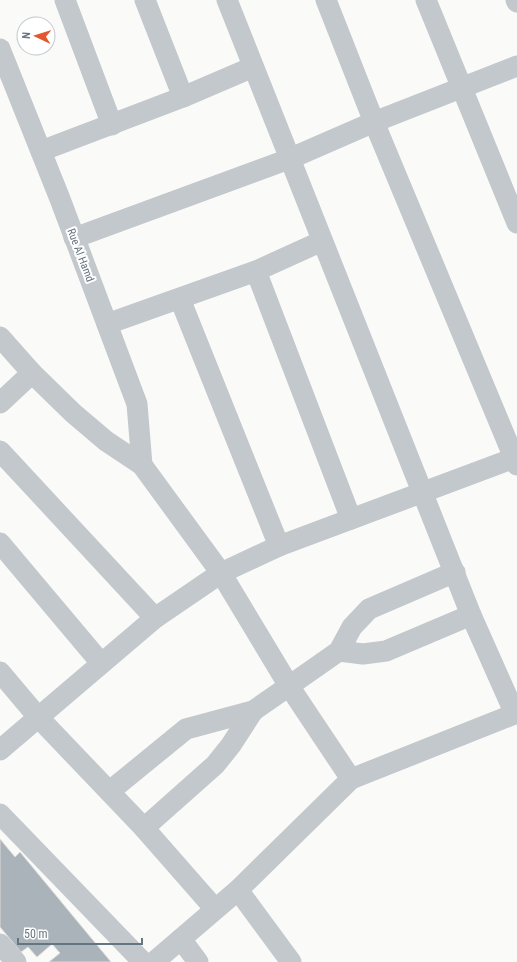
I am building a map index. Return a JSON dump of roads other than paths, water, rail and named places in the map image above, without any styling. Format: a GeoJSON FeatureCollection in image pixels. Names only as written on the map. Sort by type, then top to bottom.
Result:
{"type":"FeatureCollection","features":[{"type":"Feature","properties":{"kind":"street"},"geometry":{"type":"LineString","coordinates":[[65,0],[112,125]]}},
{"type":"Feature","properties":{"kind":"street"},"geometry":{"type":"LineString","coordinates":[[145,0],[184,97]]}},
{"type":"Feature","properties":{"kind":"street"},"geometry":{"type":"LineString","coordinates":[[154,962],[238,890],[352,779],[516,714],[471,615],[227,0]]}},
{"type":"Feature","properties":{"kind":"street"},"geometry":{"type":"LineString","coordinates":[[0,750],[101,662],[155,618],[220,573],[279,546],[422,492],[516,460],[374,122],[326,0]]}},
{"type":"Feature","properties":{"kind":"street"},"geometry":{"type":"LineString","coordinates":[[426,0],[461,89],[517,223]]}},
{"type":"Feature","properties":{"kind":"street","name":"Rue Al Hamd"},"geometry":{"type":"LineString","coordinates":[[0,49],[41,151],[137,404],[142,465]]}},
{"type":"Feature","properties":{"kind":"street"},"geometry":{"type":"LineString","coordinates":[[74,238],[289,159],[374,122],[517,66]]}},
{"type":"Feature","properties":{"kind":"street"},"geometry":{"type":"LineString","coordinates":[[41,151],[184,97],[253,67]]}},
{"type":"Feature","properties":{"kind":"street"},"geometry":{"type":"LineString","coordinates":[[107,324],[256,271],[322,241]]}},
{"type":"Feature","properties":{"kind":"street"},"geometry":{"type":"LineString","coordinates":[[256,271],[351,519]]}},
{"type":"Feature","properties":{"kind":"street"},"geometry":{"type":"LineString","coordinates":[[180,299],[279,546]]}},
{"type":"Feature","properties":{"kind":"street"},"geometry":{"type":"LineString","coordinates":[[0,336],[32,373],[73,413],[95,432],[142,465],[220,573],[289,686],[352,779]]}},
{"type":"Feature","properties":{"kind":"street"},"geometry":{"type":"LineString","coordinates":[[0,403],[32,373]]}},
{"type":"Feature","properties":{"kind":"street"},"geometry":{"type":"LineString","coordinates":[[0,451],[155,618]]}},
{"type":"Feature","properties":{"kind":"street"},"geometry":{"type":"LineString","coordinates":[[0,543],[101,662]]}},
{"type":"Feature","properties":{"kind":"street"},"geometry":{"type":"LineString","coordinates":[[110,791],[186,729],[253,711],[339,651],[352,627],[369,609],[455,572]]}},
{"type":"Feature","properties":{"kind":"street"},"geometry":{"type":"LineString","coordinates":[[339,651],[363,654],[386,651],[471,615]]}},
{"type":"Feature","properties":{"kind":"street"},"geometry":{"type":"LineString","coordinates":[[0,672],[38,718],[110,791],[215,909]]}},
{"type":"Feature","properties":{"kind":"street"},"geometry":{"type":"LineString","coordinates":[[144,828],[215,765],[231,745],[253,711]]}},
{"type":"Feature","properties":{"kind":"street"},"geometry":{"type":"LineString","coordinates":[[0,814],[143,962]]}},
{"type":"Feature","properties":{"kind":"street"},"geometry":{"type":"LineString","coordinates":[[238,890],[291,962]]}},
{"type":"Feature","properties":{"kind":"street"},"geometry":{"type":"LineString","coordinates":[[181,939],[198,962]]}},
{"type":"Feature","properties":{"kind":"street"},"geometry":{"type":"LineString","coordinates":[[0,944],[16,962]]}}]}
